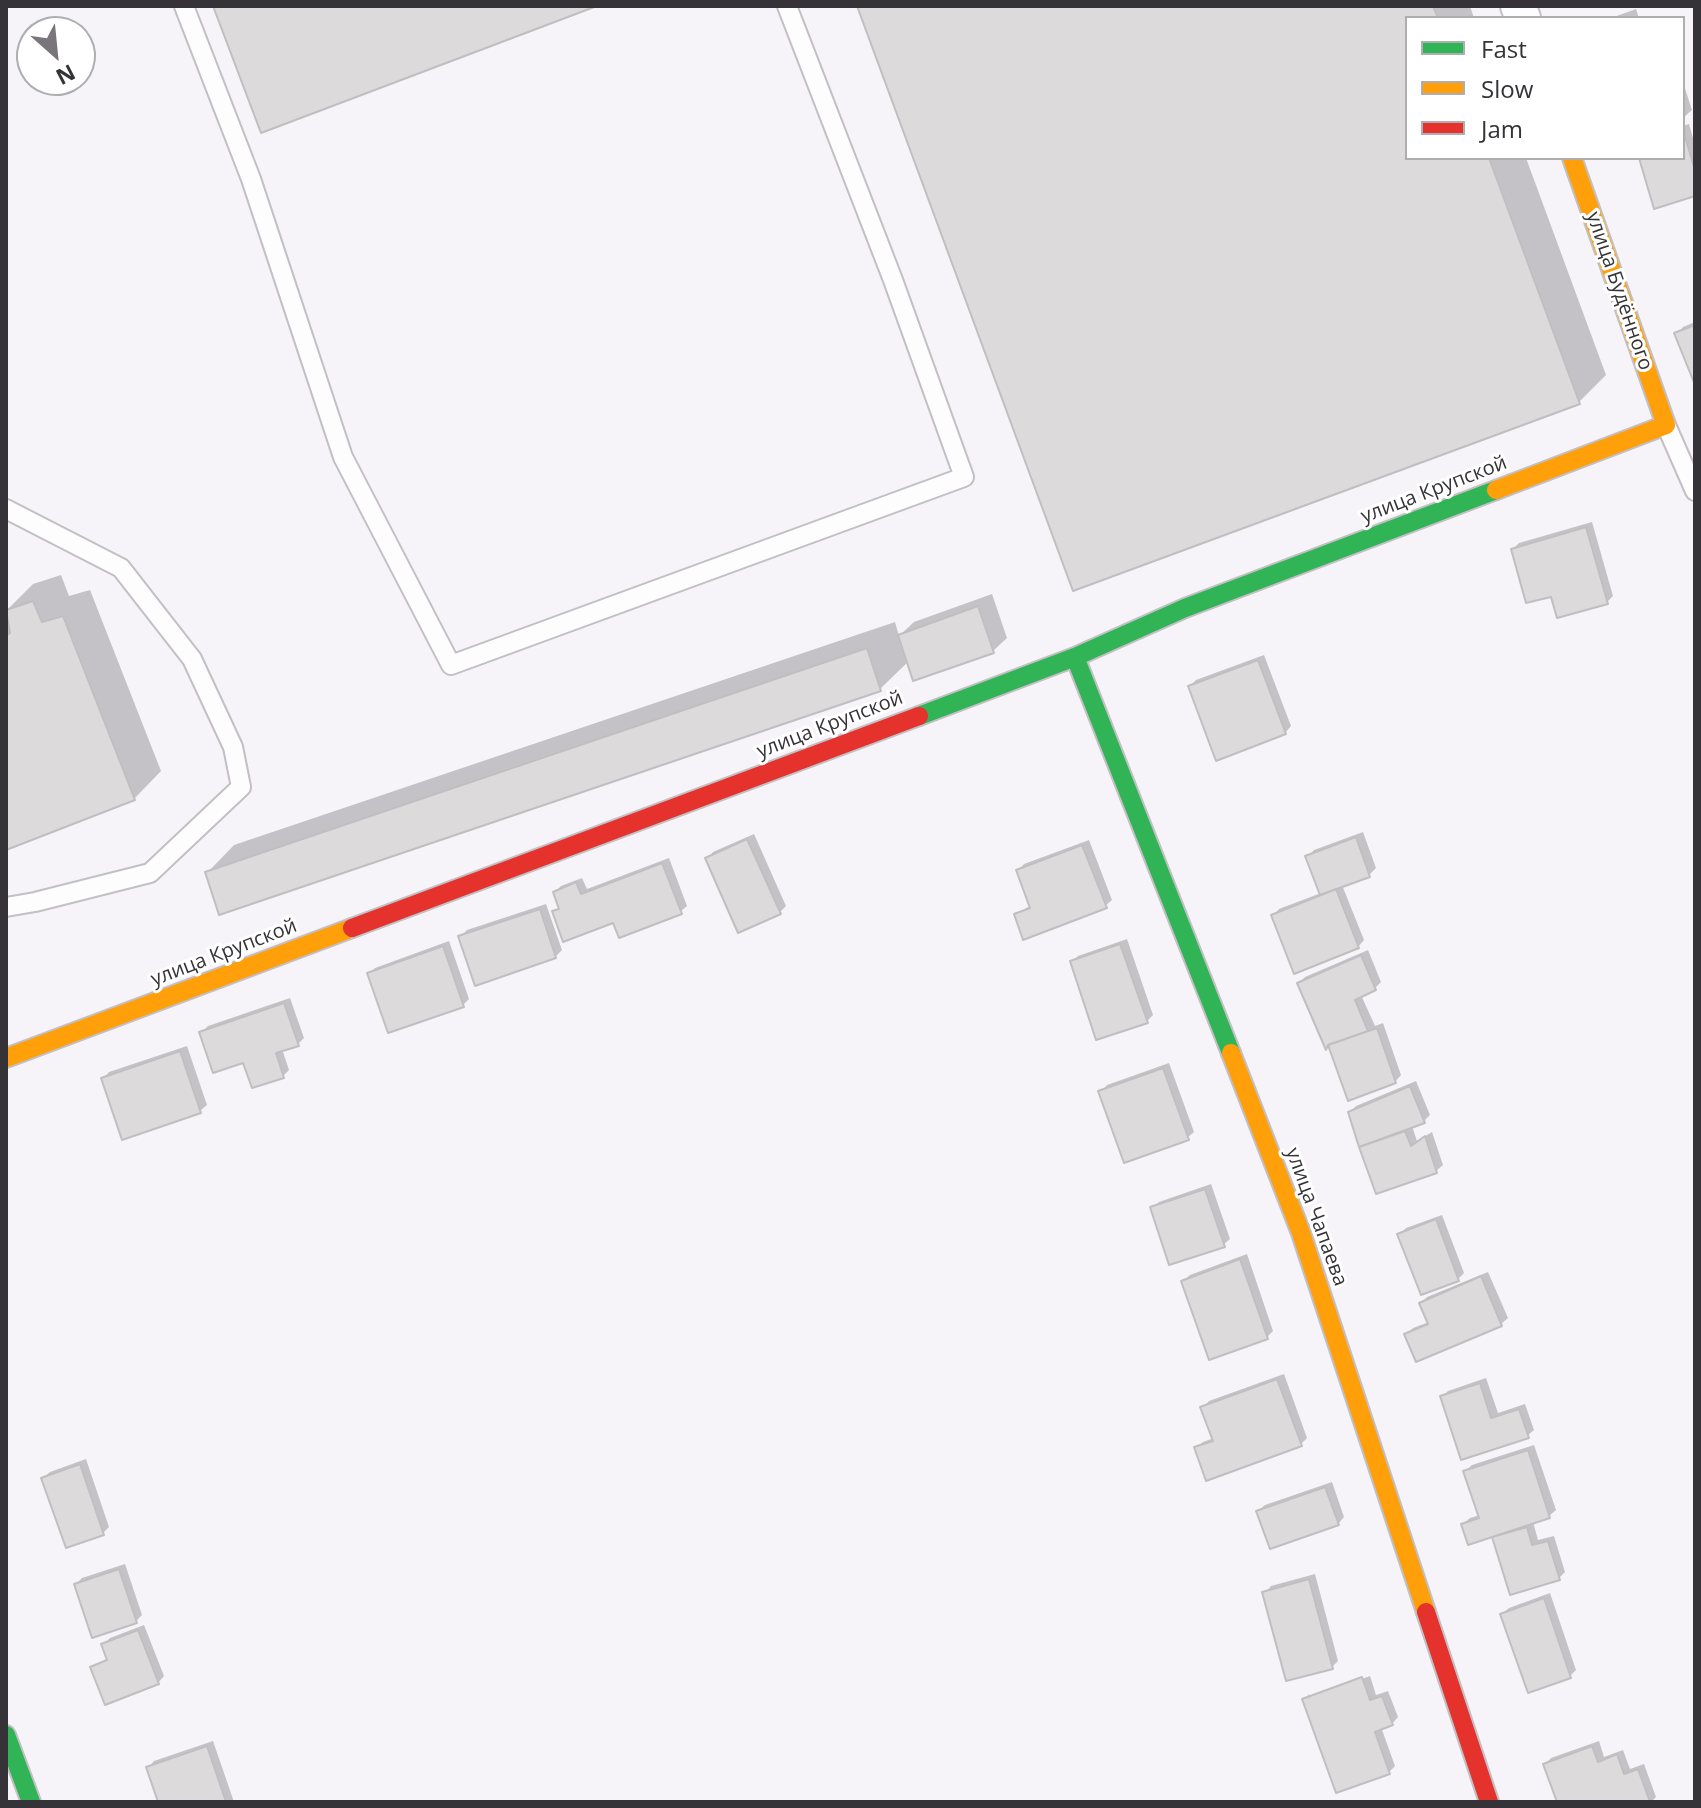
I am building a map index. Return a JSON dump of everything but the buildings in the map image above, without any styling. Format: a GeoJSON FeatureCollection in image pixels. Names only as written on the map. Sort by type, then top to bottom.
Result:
{"type":"FeatureCollection","features":[{"type":"Feature","properties":{"kind":"street","name":"улица Будённого"},"geometry":{"type":"LineString","coordinates":[[1573,160],[1666,425]]}},
{"type":"Feature","properties":{"kind":"street","name":"улица Крупской"},"geometry":{"type":"LineString","coordinates":[[6,1058],[1075,657],[1185,608],[1666,425]]}},
{"type":"Feature","properties":{"kind":"street","name":"улица Чапаева"},"geometry":{"type":"LineString","coordinates":[[1075,657],[1301,1233],[1489,1802]]}},
{"type":"Feature","properties":{"kind":"street"},"geometry":{"type":"LineString","coordinates":[[6,1735],[31,1802]]}},
{"type":"Feature","properties":{"kind":"lane"},"geometry":{"type":"LineString","coordinates":[[184,6],[251,179],[343,457],[451,665],[964,477],[893,280],[787,6]]}},
{"type":"Feature","properties":{"kind":"lane"},"geometry":{"type":"LineString","coordinates":[[1666,425],[1695,491]]}},
{"type":"Feature","properties":{"kind":"lane"},"geometry":{"type":"LineString","coordinates":[[6,509],[121,568],[192,659],[233,747],[241,787],[150,873],[6,907]]}},
{"type":"Feature","properties":{"kind":"traffic: fast"},"geometry":{"type":"LineString","coordinates":[[919,716],[1075,657],[1185,608],[1496,490]]}},
{"type":"Feature","properties":{"kind":"traffic: fast"},"geometry":{"type":"LineString","coordinates":[[1075,657],[1231,1053]]}},
{"type":"Feature","properties":{"kind":"traffic: fast"},"geometry":{"type":"LineString","coordinates":[[6,1735],[31,1802]]}},
{"type":"Feature","properties":{"kind":"traffic: slow"},"geometry":{"type":"LineString","coordinates":[[1496,490],[1666,425],[1573,160]]}},
{"type":"Feature","properties":{"kind":"traffic: slow"},"geometry":{"type":"LineString","coordinates":[[6,1058],[352,928]]}},
{"type":"Feature","properties":{"kind":"traffic: slow"},"geometry":{"type":"LineString","coordinates":[[1231,1053],[1301,1233],[1426,1612]]}},
{"type":"Feature","properties":{"kind":"traffic: jam"},"geometry":{"type":"LineString","coordinates":[[352,928],[919,716]]}},
{"type":"Feature","properties":{"kind":"traffic: jam"},"geometry":{"type":"LineString","coordinates":[[1426,1612],[1489,1802]]}}]}
